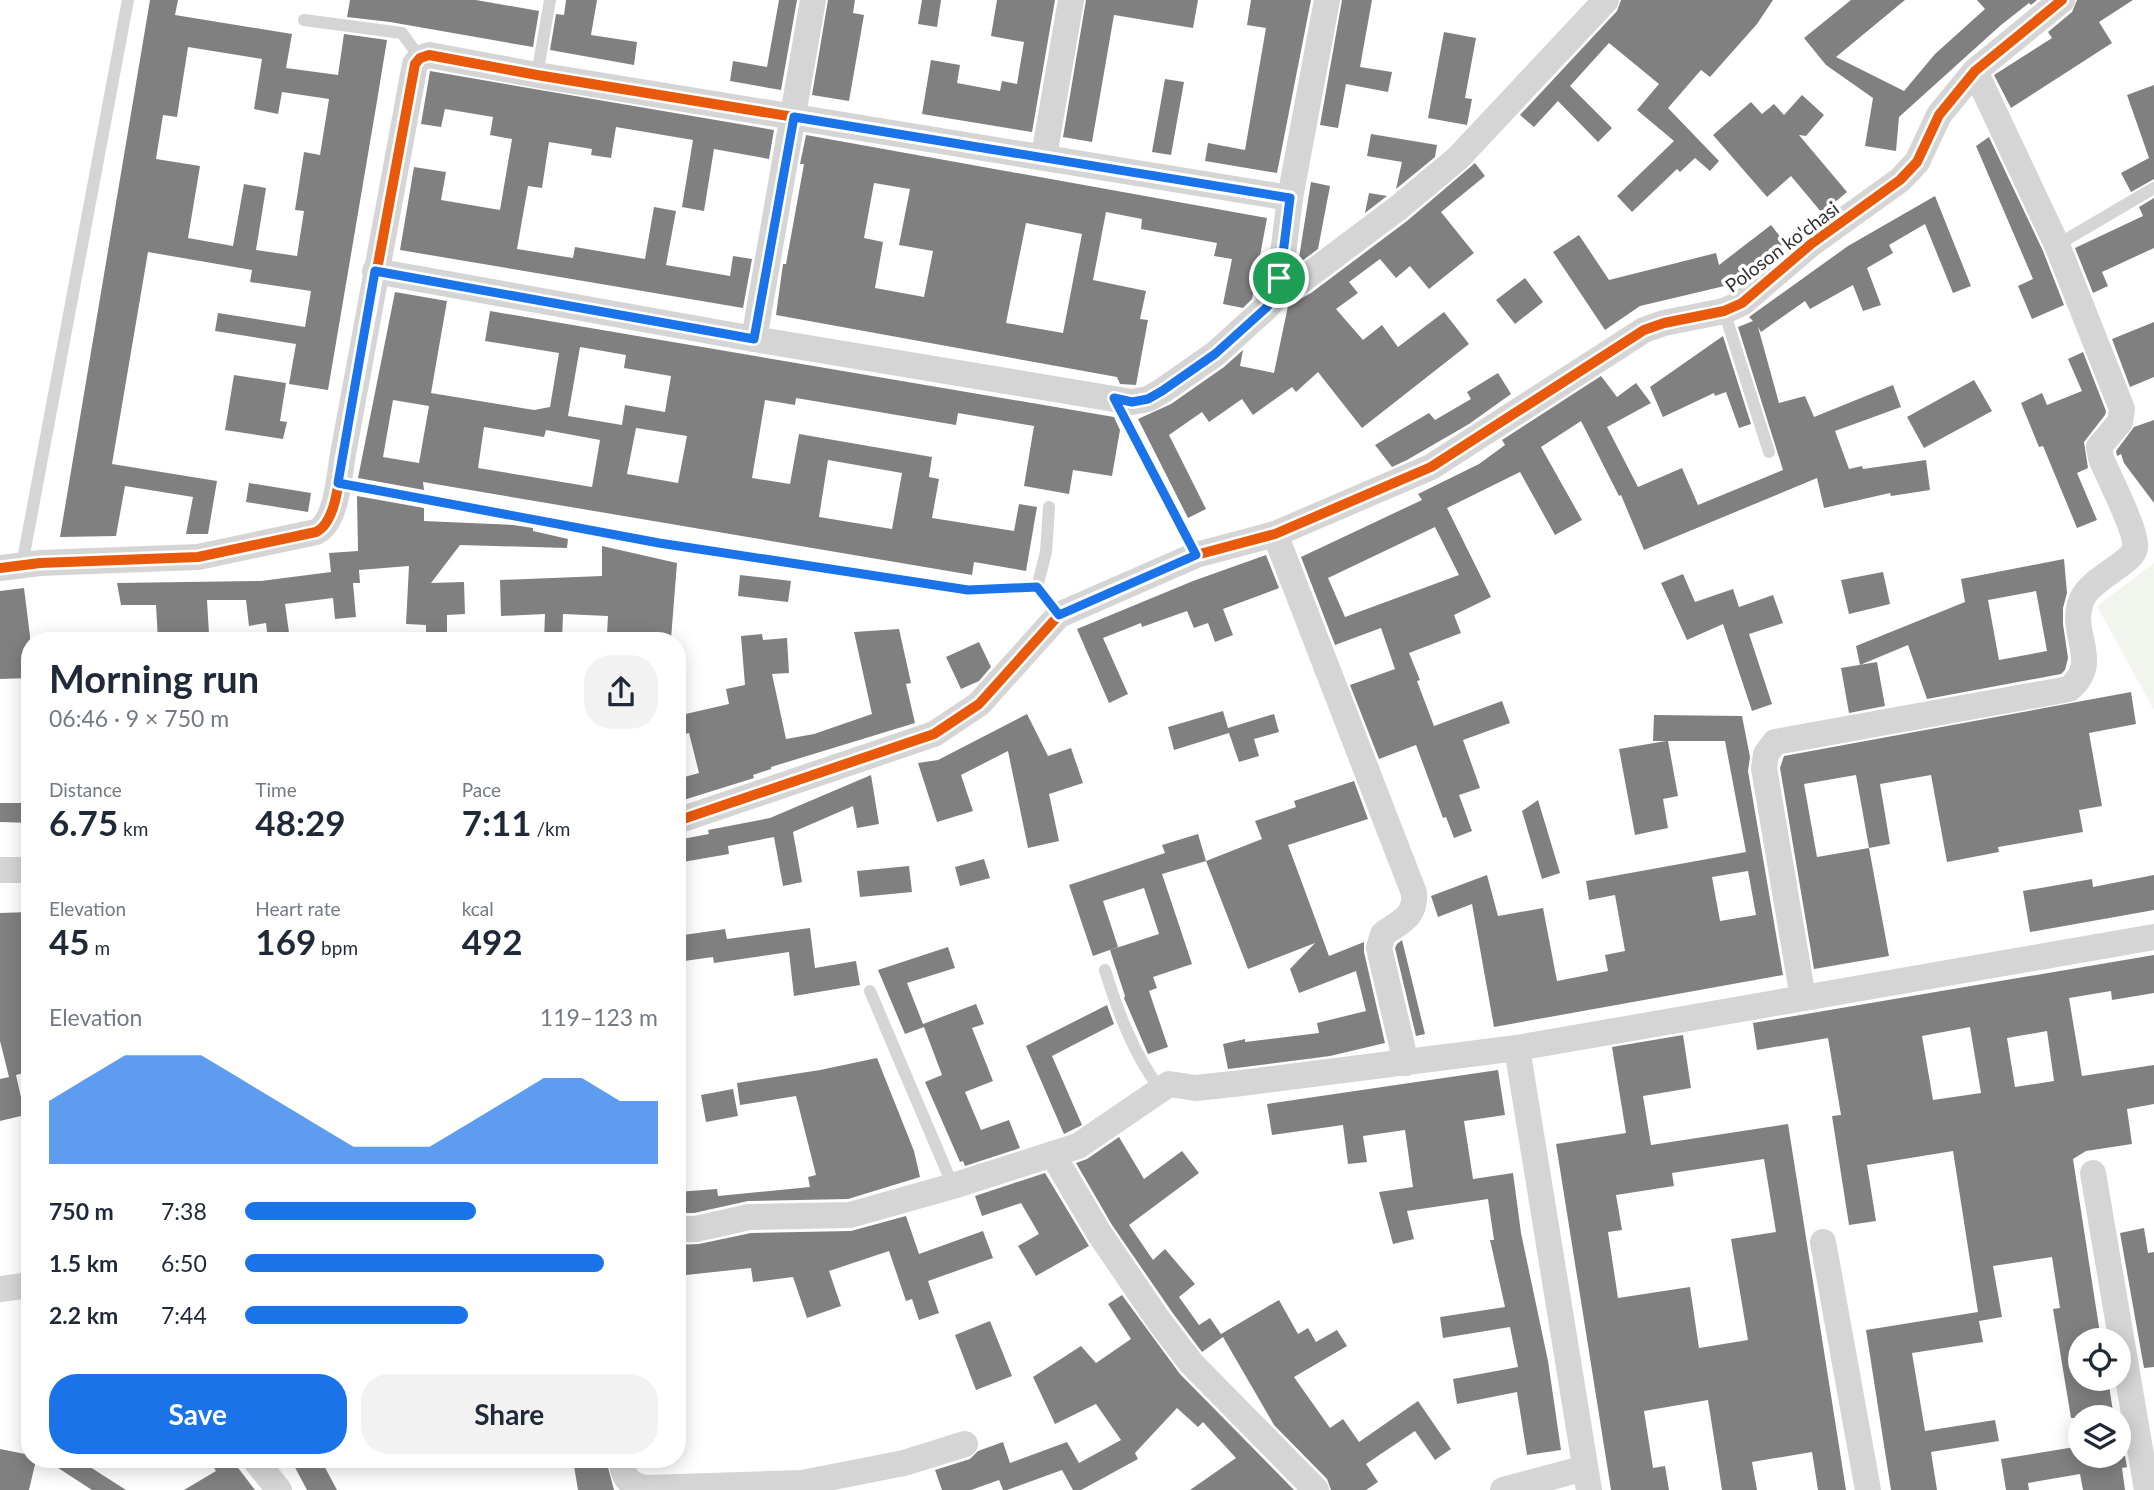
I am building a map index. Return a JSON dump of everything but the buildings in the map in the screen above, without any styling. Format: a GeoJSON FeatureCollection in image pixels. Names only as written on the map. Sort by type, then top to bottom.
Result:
{"type":"FeatureCollection","features":[{"type":"Feature","properties":{"kind":"street"},"geometry":{"type":"LineString","coordinates":[[754,339],[813,0]]}},
{"type":"Feature","properties":{"kind":"street"},"geometry":{"type":"LineString","coordinates":[[1044,156],[1071,0]]}},
{"type":"Feature","properties":{"kind":"street"},"geometry":{"type":"LineString","coordinates":[[1278,294],[1290,198],[1327,0]]}},
{"type":"Feature","properties":{"kind":"street"},"geometry":{"type":"LineString","coordinates":[[375,271],[754,339],[1132,402],[1148,399],[1215,354],[1278,294],[1302,280],[1398,208],[1458,158],[1606,0]]}},
{"type":"Feature","properties":{"kind":"street","name":"Poloson ko'chasi"},"geometry":{"type":"LineString","coordinates":[[1059,615],[1196,555],[1275,534],[1431,467],[1644,330],[1664,323],[1724,312],[1742,303],[1811,244],[1900,180],[1917,162],[1945,106],[1975,71],[2062,0]]}},
{"type":"Feature","properties":{"kind":"street"},"geometry":{"type":"LineString","coordinates":[[11,567],[198,557],[316,532],[328,523],[338,483],[415,64],[419,58],[429,55],[1290,198]]}},
{"type":"Feature","properties":{"kind":"street"},"geometry":{"type":"LineString","coordinates":[[1803,998],[1764,768],[1766,754],[1775,742],[2069,689],[2079,680],[2085,667],[2078,618],[2082,598],[2099,578],[2128,560],[2135,550],[2134,536],[2101,458],[2099,447],[2120,422],[2122,409],[2057,245],[1975,71]]}},
{"type":"Feature","properties":{"kind":"street"},"geometry":{"type":"LineString","coordinates":[[1275,534],[1414,893],[1415,904],[1410,915],[1382,934],[1379,947],[1406,1063]]}},
{"type":"Feature","properties":{"kind":"street"},"geometry":{"type":"LineString","coordinates":[[686,818],[934,734],[979,704],[1059,615]]}},
{"type":"Feature","properties":{"kind":"street"},"geometry":{"type":"LineString","coordinates":[[0,870],[21,870]]}},
{"type":"Feature","properties":{"kind":"street"},"geometry":{"type":"LineString","coordinates":[[686,1229],[749,1217],[850,1215],[953,1186],[1078,1146],[1169,1084],[1196,1088],[1517,1048],[2154,937]]}},
{"type":"Feature","properties":{"kind":"street"},"geometry":{"type":"LineString","coordinates":[[1503,1490],[1587,1479],[1517,1048]]}},
{"type":"Feature","properties":{"kind":"street"},"geometry":{"type":"LineString","coordinates":[[1052,1155],[1099,1233],[1191,1363],[1316,1490]]}},
{"type":"Feature","properties":{"kind":"street"},"geometry":{"type":"LineString","coordinates":[[2093,1173],[2147,1490]]}},
{"type":"Feature","properties":{"kind":"street"},"geometry":{"type":"LineString","coordinates":[[1823,1242],[1868,1490]]}},
{"type":"Feature","properties":{"kind":"street"},"geometry":{"type":"LineString","coordinates":[[0,1289],[21,1286]]}},
{"type":"Feature","properties":{"kind":"street"},"geometry":{"type":"LineString","coordinates":[[623,1475],[633,1485],[648,1488],[802,1483],[904,1463],[965,1444]]}},
{"type":"Feature","properties":{"kind":"street"},"geometry":{"type":"LineString","coordinates":[[261,1468],[279,1490]]}},
{"type":"Feature","properties":{"kind":"lane"},"geometry":{"type":"LineString","coordinates":[[11,567],[128,0]]}},
{"type":"Feature","properties":{"kind":"lane"},"geometry":{"type":"LineString","coordinates":[[537,75],[550,0]]}},
{"type":"Feature","properties":{"kind":"lane"},"geometry":{"type":"LineString","coordinates":[[304,20],[402,33],[419,58]]}},
{"type":"Feature","properties":{"kind":"lane"},"geometry":{"type":"LineString","coordinates":[[2057,245],[2154,188]]}},
{"type":"Feature","properties":{"kind":"lane"},"geometry":{"type":"LineString","coordinates":[[1724,312],[1769,452]]}},
{"type":"Feature","properties":{"kind":"lane"},"geometry":{"type":"LineString","coordinates":[[1114,398],[1196,555]]}},
{"type":"Feature","properties":{"kind":"lane"},"geometry":{"type":"LineString","coordinates":[[338,483],[659,543],[968,590],[1037,587]]}},
{"type":"Feature","properties":{"kind":"lane"},"geometry":{"type":"LineString","coordinates":[[1037,587],[1046,552],[1049,507]]}},
{"type":"Feature","properties":{"kind":"lane"},"geometry":{"type":"LineString","coordinates":[[1037,587],[1059,615]]}},
{"type":"Feature","properties":{"kind":"lane"},"geometry":{"type":"LineString","coordinates":[[1105,970],[1116,1007],[1142,1065],[1160,1089]]}},
{"type":"Feature","properties":{"kind":"lane"},"geometry":{"type":"LineString","coordinates":[[870,991],[953,1186]]}},
{"type":"Feature","properties":{"kind":"shaded area"},"geometry":{"type":"Polygon","coordinates":[[[2154,563],[2154,710],[2097,606],[2154,563]]]}},
{"type":"Feature","properties":{"kind":"cycle path"},"geometry":{"type":"LineString","coordinates":[[686,818],[934,734],[979,704],[1059,615],[1196,555],[1275,534],[1431,467],[1644,330],[1664,323],[1724,311],[1742,303],[1811,244],[1900,180],[1917,162],[1939,115],[1975,71],[2062,0]]}},
{"type":"Feature","properties":{"kind":"cycle path"},"geometry":{"type":"LineString","coordinates":[[0,568],[40,563],[198,557],[316,532],[323,527],[333,509],[338,486],[415,64],[420,58],[429,55],[1290,198]]}},
{"type":"Feature","properties":{"kind":"route"},"geometry":{"type":"LineString","coordinates":[[794,117],[1290,198],[1279,278],[1278,294],[1215,354],[1148,399],[1132,402],[1114,398],[1196,555],[1059,615],[1037,587],[968,590],[659,543],[338,483],[375,271],[754,339],[794,117]]}}]}
